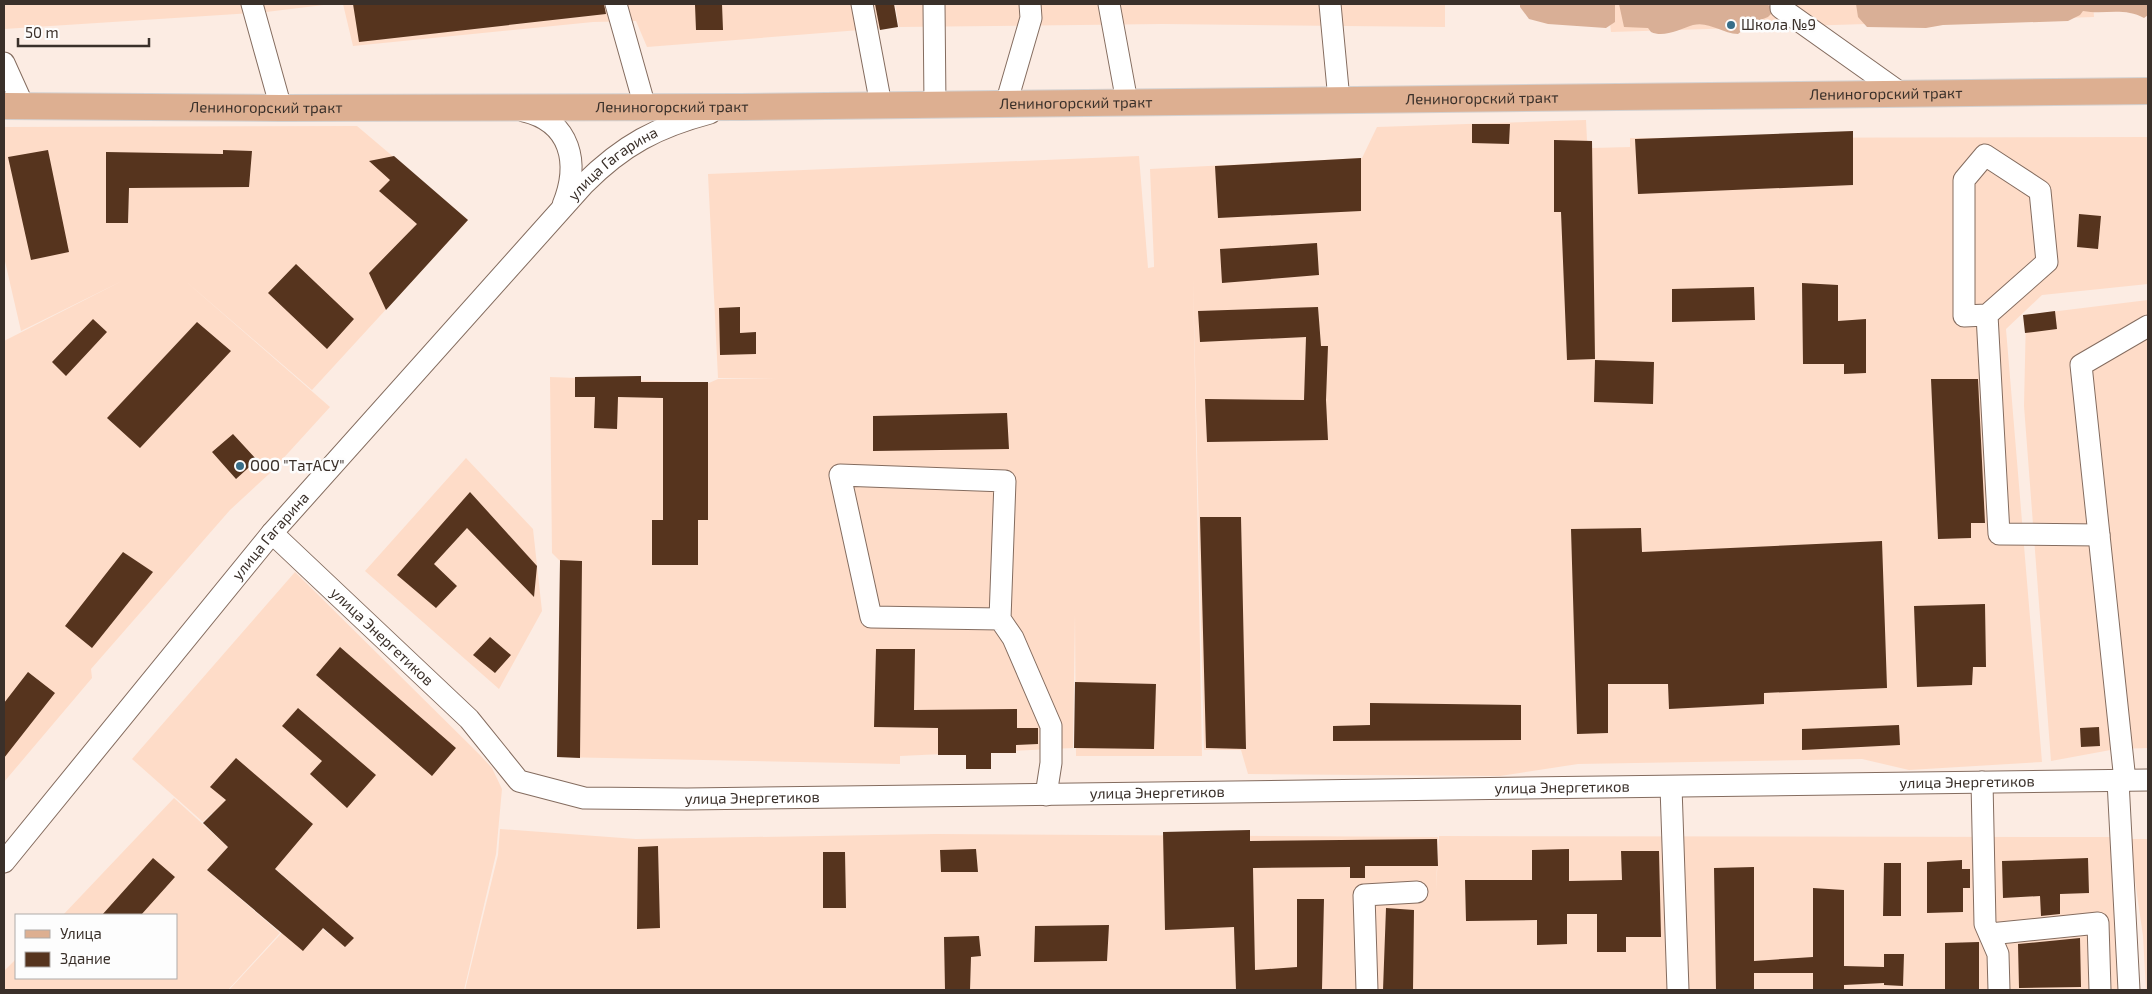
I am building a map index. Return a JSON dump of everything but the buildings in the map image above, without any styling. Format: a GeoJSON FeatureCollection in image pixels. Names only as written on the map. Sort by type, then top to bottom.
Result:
{"type":"FeatureCollection","features":[{"type":"Feature","properties":{"kind":"main road","name":"Лениногорский тракт"},"geometry":{"type":"LineString","coordinates":[[13,105],[281,108],[741,107],[2148,91]]}},
{"type":"Feature","properties":{"kind":"street"},"geometry":{"type":"LineString","coordinates":[[252,4],[281,108]]}},
{"type":"Feature","properties":{"kind":"street"},"geometry":{"type":"LineString","coordinates":[[616,4],[645,107]]}},
{"type":"Feature","properties":{"kind":"street"},"geometry":{"type":"LineString","coordinates":[[862,4],[881,105]]}},
{"type":"Feature","properties":{"kind":"street"},"geometry":{"type":"LineString","coordinates":[[934,4],[935,105]]}},
{"type":"Feature","properties":{"kind":"street"},"geometry":{"type":"LineString","coordinates":[[1006,104],[1031,18],[1030,4]]}},
{"type":"Feature","properties":{"kind":"street"},"geometry":{"type":"LineString","coordinates":[[1109,4],[1127,102]]}},
{"type":"Feature","properties":{"kind":"street"},"geometry":{"type":"LineString","coordinates":[[1330,4],[1340,100]]}},
{"type":"Feature","properties":{"kind":"street"},"geometry":{"type":"LineString","coordinates":[[1781,4],[1781,8],[1902,94]]}},
{"type":"Feature","properties":{"kind":"street"},"geometry":{"type":"LineString","coordinates":[[4,64],[13,105]]}},
{"type":"Feature","properties":{"kind":"street","name":"улица Гагарина"},"geometry":{"type":"LineString","coordinates":[[4,862],[272,534],[596,173],[632,143],[667,126],[715,111],[741,107]]}},
{"type":"Feature","properties":{"kind":"street","name":"улица Гагарина"},"geometry":{"type":"LineString","coordinates":[[510,108],[533,113],[553,123],[566,144],[570,163],[570,181],[561,208],[552,222]]}},
{"type":"Feature","properties":{"kind":"street"},"geometry":{"type":"LineString","coordinates":[[1985,155],[2040,191],[2047,262],[1987,315],[1964,316],[1964,180],[1985,155]]}},
{"type":"Feature","properties":{"kind":"street"},"geometry":{"type":"LineString","coordinates":[[1987,315],[1999,534],[2099,535]]}},
{"type":"Feature","properties":{"kind":"street"},"geometry":{"type":"LineString","coordinates":[[2129,990],[2121,781],[2082,365],[2148,326]]}},
{"type":"Feature","properties":{"kind":"street"},"geometry":{"type":"LineString","coordinates":[[1000,620],[871,617],[840,474],[1004,481],[1000,620],[1013,638],[1051,726],[1051,763],[1046,795]]}},
{"type":"Feature","properties":{"kind":"street","name":"улица Энергетиков"},"geometry":{"type":"LineString","coordinates":[[272,534],[470,719],[519,781],[584,798],[686,799],[1046,795],[2148,780]]}},
{"type":"Feature","properties":{"kind":"street"},"geometry":{"type":"LineString","coordinates":[[1982,782],[1985,924],[1998,954],[1999,990]]}},
{"type":"Feature","properties":{"kind":"street"},"geometry":{"type":"LineString","coordinates":[[1671,787],[1678,990]]}},
{"type":"Feature","properties":{"kind":"street"},"geometry":{"type":"LineString","coordinates":[[1367,990],[1364,894],[1416,892]]}},
{"type":"Feature","properties":{"kind":"street"},"geometry":{"type":"LineString","coordinates":[[1990,934],[2098,924],[2100,990]]}},
{"type":"Feature","properties":{"kind":"shaded area"},"geometry":{"type":"Polygon","coordinates":[[[4,4],[332,4],[266,12],[4,29],[4,4]]]}},
{"type":"Feature","properties":{"kind":"shaded area"},"geometry":{"type":"Polygon","coordinates":[[[343,4],[894,4],[898,27],[647,47],[636,21],[593,22],[353,46],[343,4]]]}},
{"type":"Feature","properties":{"kind":"shaded area"},"geometry":{"type":"Polygon","coordinates":[[[895,4],[1445,4],[1445,27],[1163,24],[899,27],[895,4]]]}},
{"type":"Feature","properties":{"kind":"shaded area"},"geometry":{"type":"Polygon","coordinates":[[[1520,4],[1615,4],[1615,22],[1606,28],[1548,24],[1529,19],[1520,7],[1520,4]]]}},
{"type":"Feature","properties":{"kind":"shaded area","name":"Школа №9"},"geometry":{"type":"Polygon","coordinates":[[[1608,4],[2093,4],[2094,17],[1611,32],[1608,4]]]}},
{"type":"Feature","properties":{"kind":"shaded area"},"geometry":{"type":"Polygon","coordinates":[[[1619,4],[1766,4],[1772,7],[1772,13],[1768,17],[1750,24],[1738,34],[1699,24],[1672,32],[1656,34],[1648,28],[1624,27],[1619,4]]]}},
{"type":"Feature","properties":{"kind":"shaded area"},"geometry":{"type":"Polygon","coordinates":[[[1856,4],[2148,4],[2148,15],[2144,18],[2121,12],[2083,11],[2080,15],[2068,21],[1943,25],[1926,28],[1867,27],[1858,17],[1856,4]]]}},
{"type":"Feature","properties":{"kind":"shaded area"},"geometry":{"type":"Polygon","coordinates":[[[1586,120],[1587,140],[1592,148],[1630,147],[1630,138],[2148,137],[2148,284],[2042,295],[2006,329],[2042,762],[1909,770],[1862,759],[1578,764],[1500,776],[1248,774],[1241,750],[1204,750],[1193,276],[1202,756],[1076,756],[1075,614],[1073,748],[900,756],[900,764],[558,757],[560,561],[552,553],[550,377],[709,383],[718,379],[777,378],[718,378],[708,174],[1139,156],[1148,268],[1154,267],[1150,169],[1362,158],[1377,127],[1586,120]]]}},
{"type":"Feature","properties":{"kind":"shaded area"},"geometry":{"type":"Polygon","coordinates":[[[357,126],[468,220],[312,390],[183,279],[330,407],[269,474],[230,510],[91,669],[92,678],[4,782],[4,341],[122,281],[21,331],[4,257],[4,127],[357,126]]]}},
{"type":"Feature","properties":{"kind":"shaded area"},"geometry":{"type":"Polygon","coordinates":[[[2148,300],[2148,748],[2116,749],[2051,761],[2024,406],[2026,315],[2148,300]]]}},
{"type":"Feature","properties":{"kind":"shaded area"},"geometry":{"type":"Polygon","coordinates":[[[466,458],[533,529],[542,611],[499,689],[365,571],[466,458]]]}},
{"type":"Feature","properties":{"kind":"shaded area"},"geometry":{"type":"Polygon","coordinates":[[[295,572],[479,754],[492,768],[502,789],[496,854],[464,990],[229,990],[302,911],[331,936],[340,926],[212,813],[203,822],[132,759],[295,572]]]}},
{"type":"Feature","properties":{"kind":"shaded area"},"geometry":{"type":"Polygon","coordinates":[[[174,798],[228,847],[207,870],[280,933],[228,990],[4,990],[4,971],[15,960],[15,979],[178,979],[178,914],[64,914],[174,798]]]}},
{"type":"Feature","properties":{"kind":"shaded area"},"geometry":{"type":"Polygon","coordinates":[[[500,829],[636,839],[935,834],[1438,837],[1436,892],[1439,836],[2115,837],[2118,990],[465,990],[498,855],[500,829]]]}},
{"type":"Feature","properties":{"kind":"shaded area"},"geometry":{"type":"Polygon","coordinates":[[[2129,839],[2148,839],[2148,990],[2146,990],[2143,936],[2129,839]]]}},
{"type":"Feature","properties":{"kind":"place","name":"Школа №9"},"geometry":{"type":"Point","coordinates":[1731,25]}},
{"type":"Feature","properties":{"kind":"place","name":"ООО \"ТатАСУ\""},"geometry":{"type":"Point","coordinates":[240,466]}}]}
